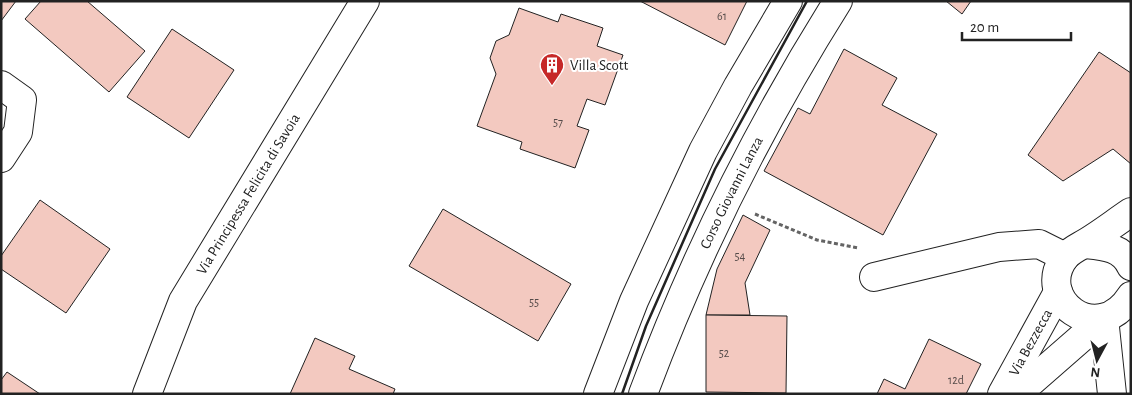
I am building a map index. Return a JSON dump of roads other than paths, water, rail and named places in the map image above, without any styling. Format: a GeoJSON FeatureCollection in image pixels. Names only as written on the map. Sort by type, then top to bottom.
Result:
{"type":"FeatureCollection","features":[{"type":"Feature","properties":{"kind":"street","name":"Via Principessa Felicita di Savoia"},"geometry":{"type":"LineString","coordinates":[[147,394],[183,301],[365,1]]}},
{"type":"Feature","properties":{"kind":"street"},"geometry":{"type":"LineString","coordinates":[[598,394],[634,301],[703,151],[738,86],[788,1]]}},
{"type":"Feature","properties":{"kind":"street","name":"Corso Giovanni Lanza"},"geometry":{"type":"LineString","coordinates":[[643,394],[663,340],[727,200],[763,129],[838,1]]}},
{"type":"Feature","properties":{"kind":"street"},"geometry":{"type":"LineString","coordinates":[[1,85],[22,100],[18,132],[1,158]]}},
{"type":"Feature","properties":{"kind":"street"},"geometry":{"type":"LineString","coordinates":[[1075,250],[1131,212]]}},
{"type":"Feature","properties":{"kind":"street"},"geometry":{"type":"LineString","coordinates":[[874,277],[999,247],[1039,244],[1075,250],[1105,246],[1120,251],[1131,266]]}},
{"type":"Feature","properties":{"kind":"street","name":"Via Bezzecca"},"geometry":{"type":"LineString","coordinates":[[1075,250],[1059,268],[1057,280],[1058,292],[1072,312],[1082,317],[1104,318],[1116,314],[1125,306],[1131,296]]}},
{"type":"Feature","properties":{"kind":"street","name":"Via Bezzecca"},"geometry":{"type":"LineString","coordinates":[[1002,394],[1058,292]]}},
{"type":"Feature","properties":{"kind":"street"},"geometry":{"type":"LineString","coordinates":[[1104,318],[1112,394]]}},
{"type":"Feature","properties":{"kind":"street","name":"Via Bezzecca"},"geometry":{"type":"LineString","coordinates":[[1017,394],[1104,318]]}},
{"type":"Feature","properties":{"kind":"place","name":"Villa Scott"},"geometry":{"type":"Point","coordinates":[552,86]}}]}
